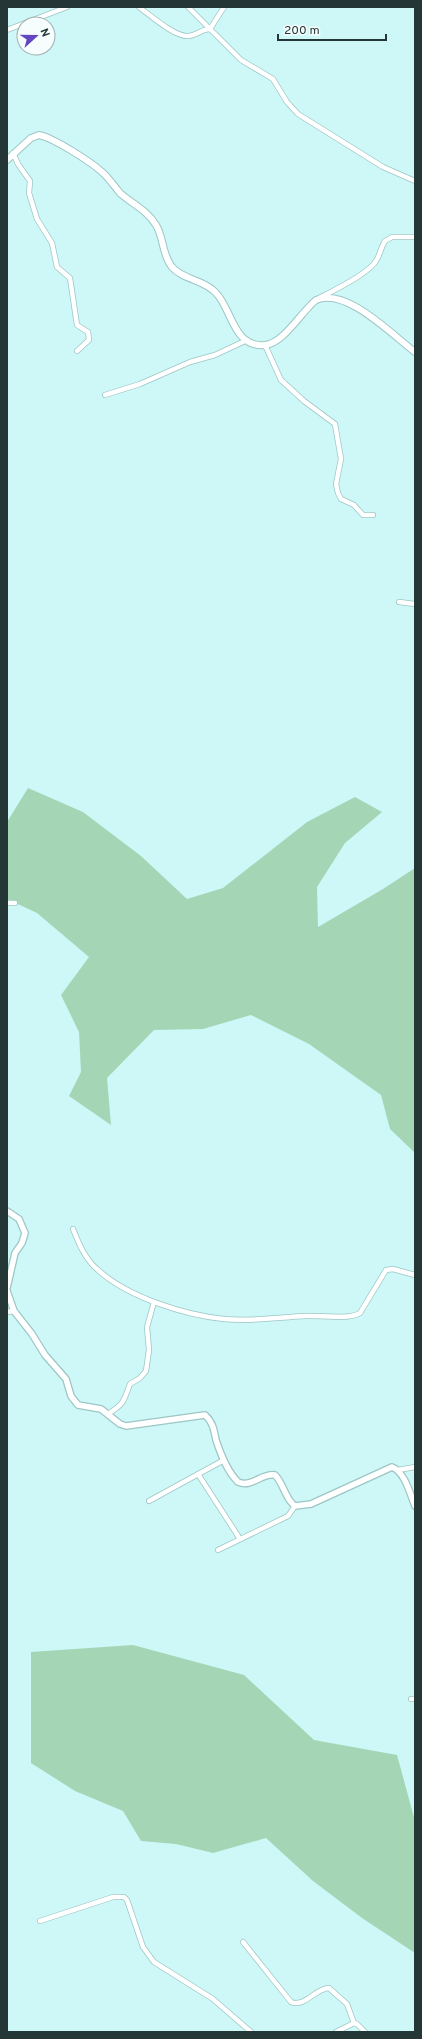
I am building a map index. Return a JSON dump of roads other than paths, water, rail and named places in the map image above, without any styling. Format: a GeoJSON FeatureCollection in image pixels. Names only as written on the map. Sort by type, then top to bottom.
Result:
{"type":"FeatureCollection","features":[{"type":"Feature","properties":{"kind":"main road"},"geometry":{"type":"LineString","coordinates":[[7,160],[31,138],[35,136],[43,136],[82,158],[101,171],[120,193],[150,217],[160,233],[167,261],[173,269],[216,292],[234,327],[251,343],[265,345],[277,341],[308,306],[321,297],[335,297],[350,303],[415,352]]}},
{"type":"Feature","properties":{"kind":"street"},"geometry":{"type":"LineString","coordinates":[[7,30],[67,7]]}},
{"type":"Feature","properties":{"kind":"street"},"geometry":{"type":"LineString","coordinates":[[139,7],[168,28],[185,36],[190,36],[210,29],[224,7]]}},
{"type":"Feature","properties":{"kind":"street"},"geometry":{"type":"LineString","coordinates":[[188,7],[241,60],[273,79],[287,102],[298,114],[383,167],[415,181]]}},
{"type":"Feature","properties":{"kind":"street"},"geometry":{"type":"LineString","coordinates":[[13,153],[18,164],[30,181],[29,193],[37,219],[52,243],[57,267],[70,278],[76,325],[88,332],[89,340],[77,351]]}},
{"type":"Feature","properties":{"kind":"street"},"geometry":{"type":"LineString","coordinates":[[321,297],[350,281],[371,266],[376,260],[385,241],[392,237],[415,237]]}},
{"type":"Feature","properties":{"kind":"street"},"geometry":{"type":"LineString","coordinates":[[105,395],[140,384],[190,362],[215,355],[247,340]]}},
{"type":"Feature","properties":{"kind":"street"},"geometry":{"type":"LineString","coordinates":[[265,345],[281,380],[304,401],[335,424],[341,459],[336,484],[341,499],[354,505],[363,516],[373,515]]}},
{"type":"Feature","properties":{"kind":"street"},"geometry":{"type":"LineString","coordinates":[[399,602],[415,604]]}},
{"type":"Feature","properties":{"kind":"street"},"geometry":{"type":"LineString","coordinates":[[7,903],[15,903]]}},
{"type":"Feature","properties":{"kind":"street"},"geometry":{"type":"LineString","coordinates":[[7,1211],[19,1219],[25,1233],[22,1243],[14,1253],[7,1290],[14,1311],[32,1334],[45,1355],[66,1379],[74,1401],[83,1407],[101,1409],[120,1424],[126,1426],[205,1414],[213,1424],[224,1460],[233,1477],[238,1482],[249,1484],[265,1476],[275,1476],[281,1482],[291,1502],[295,1506]]}},
{"type":"Feature","properties":{"kind":"street"},"geometry":{"type":"LineString","coordinates":[[73,1229],[82,1251],[97,1270],[112,1281],[154,1302],[186,1312],[225,1319],[320,1315],[355,1316],[360,1313],[386,1270],[393,1269],[415,1275]]}},
{"type":"Feature","properties":{"kind":"street"},"geometry":{"type":"LineString","coordinates":[[108,1414],[120,1406],[125,1400],[130,1384],[140,1378],[146,1370],[149,1350],[147,1327],[154,1302]]}},
{"type":"Feature","properties":{"kind":"street"},"geometry":{"type":"LineString","coordinates":[[7,1312],[14,1311]]}},
{"type":"Feature","properties":{"kind":"street"},"geometry":{"type":"LineString","coordinates":[[149,1501],[224,1460]]}},
{"type":"Feature","properties":{"kind":"street"},"geometry":{"type":"LineString","coordinates":[[218,1550],[288,1516],[295,1506],[310,1504],[392,1467],[398,1470],[415,1467]]}},
{"type":"Feature","properties":{"kind":"street"},"geometry":{"type":"LineString","coordinates":[[398,1470],[415,1506]]}},
{"type":"Feature","properties":{"kind":"street"},"geometry":{"type":"LineString","coordinates":[[198,1474],[240,1539]]}},
{"type":"Feature","properties":{"kind":"street"},"geometry":{"type":"LineString","coordinates":[[40,1921],[113,1897],[124,1897],[127,1900],[143,1947],[154,1962],[213,1999],[251,2032]]}},
{"type":"Feature","properties":{"kind":"street"},"geometry":{"type":"LineString","coordinates":[[243,1942],[291,2002],[300,2003],[318,1991],[329,1988],[347,2004],[354,2023],[365,2032]]}},
{"type":"Feature","properties":{"kind":"street"},"geometry":{"type":"LineString","coordinates":[[336,2032],[354,2023]]}}]}
